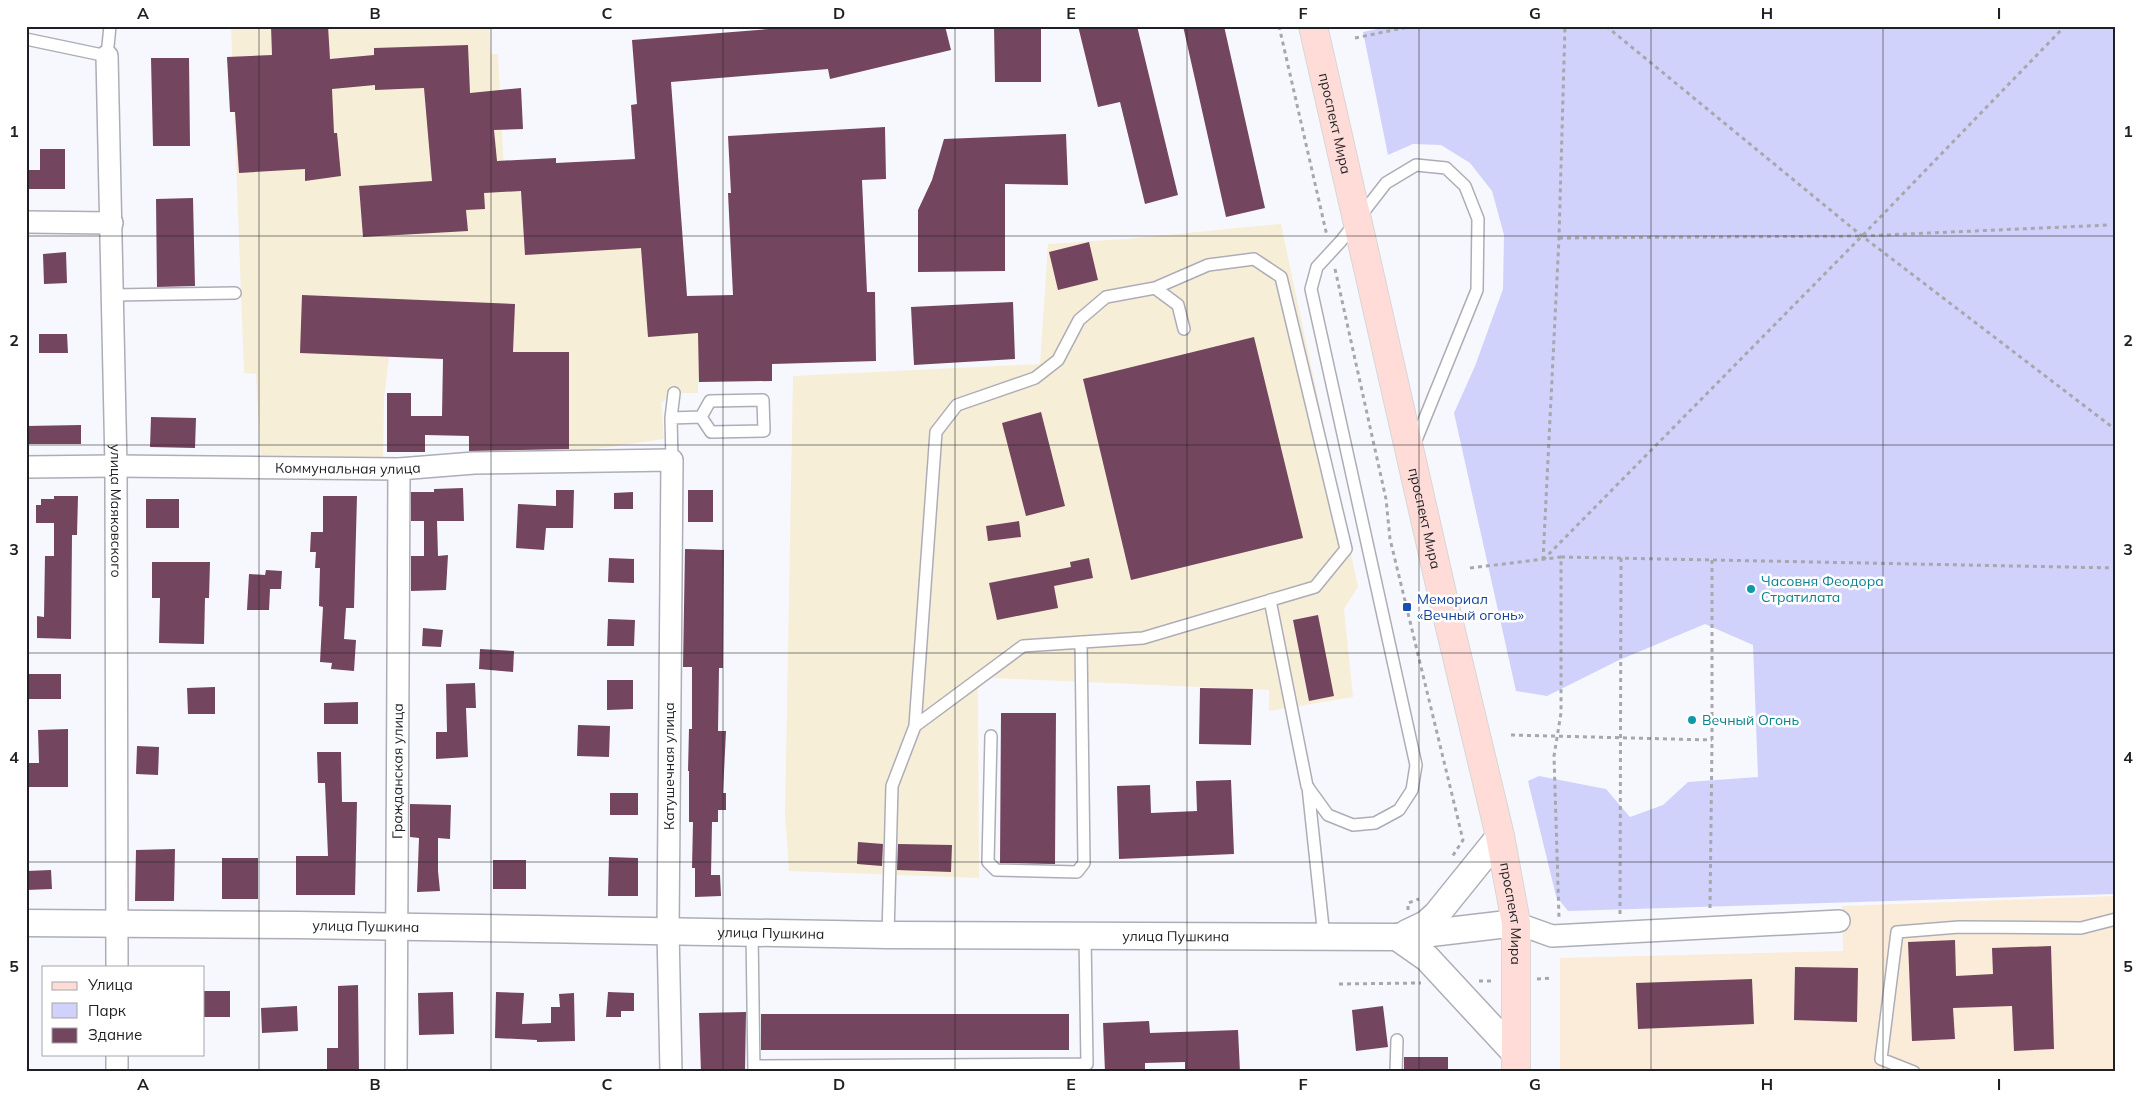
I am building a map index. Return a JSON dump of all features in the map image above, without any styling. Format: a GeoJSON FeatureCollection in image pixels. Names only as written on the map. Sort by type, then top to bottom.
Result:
{"type":"FeatureCollection","features":[{"type":"Feature","properties":{"kind":"main road","name":"проспект Мира"},"geometry":{"type":"LineString","coordinates":[[1313,26],[1410,453],[1500,836],[1516,923],[1516,1063]]}},
{"type":"Feature","properties":{"kind":"street","name":"улица Маяковского"},"geometry":{"type":"LineString","coordinates":[[107,56],[116,466],[117,966]]}},
{"type":"Feature","properties":{"kind":"street"},"geometry":{"type":"LineString","coordinates":[[26,222],[112,223]]}},
{"type":"Feature","properties":{"kind":"street","name":"Коммунальная улица"},"geometry":{"type":"LineString","coordinates":[[26,467],[399,469],[474,463],[672,460]]}},
{"type":"Feature","properties":{"kind":"street","name":"Катушечная улица"},"geometry":{"type":"LineString","coordinates":[[671,1072],[668,930],[672,460]]}},
{"type":"Feature","properties":{"kind":"street","name":"Гражданская улица"},"geometry":{"type":"LineString","coordinates":[[396,1072],[399,469]]}},
{"type":"Feature","properties":{"kind":"street"},"geometry":{"type":"LineString","coordinates":[[1397,937],[1426,924],[1437,914],[1500,836]]}},
{"type":"Feature","properties":{"kind":"street"},"geometry":{"type":"LineString","coordinates":[[1516,923],[1552,936],[1839,921]]}},
{"type":"Feature","properties":{"kind":"street","name":"улица Пушкина"},"geometry":{"type":"LineString","coordinates":[[26,924],[397,926],[888,935],[1397,937],[1516,923]]}},
{"type":"Feature","properties":{"kind":"street"},"geometry":{"type":"LineString","coordinates":[[1397,937],[1427,958],[1516,1063]]}},
{"type":"Feature","properties":{"kind":"street"},"geometry":{"type":"LineString","coordinates":[[117,1056],[117,1072]]}},
{"type":"Feature","properties":{"kind":"lane"},"geometry":{"type":"LineString","coordinates":[[26,39],[107,56],[110,26]]}},
{"type":"Feature","properties":{"kind":"lane"},"geometry":{"type":"LineString","coordinates":[[1307,786],[1328,815],[1353,825],[1375,823],[1400,810],[1412,790],[1416,765],[1311,289],[1317,267],[1358,220],[1386,183],[1416,165],[1446,168],[1465,186],[1478,219],[1477,290],[1410,453]]}},
{"type":"Feature","properties":{"kind":"lane"},"geometry":{"type":"LineString","coordinates":[[888,935],[892,786],[915,726],[936,432],[957,405],[1034,378],[1058,360],[1079,320],[1106,297],[1155,288],[1208,265],[1254,259],[1281,277],[1346,549],[1315,586],[1270,600],[1143,638],[1023,646],[915,726]]}},
{"type":"Feature","properties":{"kind":"lane"},"geometry":{"type":"LineString","coordinates":[[1155,288],[1178,305],[1184,329]]}},
{"type":"Feature","properties":{"kind":"lane"},"geometry":{"type":"LineString","coordinates":[[113,295],[235,293]]}},
{"type":"Feature","properties":{"kind":"lane"},"geometry":{"type":"LineString","coordinates":[[672,460],[671,418],[674,392]]}},
{"type":"Feature","properties":{"kind":"lane"},"geometry":{"type":"LineString","coordinates":[[763,400],[764,431],[711,432],[701,417],[710,401],[763,400]]}},
{"type":"Feature","properties":{"kind":"lane"},"geometry":{"type":"LineString","coordinates":[[671,418],[701,417]]}},
{"type":"Feature","properties":{"kind":"lane"},"geometry":{"type":"LineString","coordinates":[[1270,600],[1307,786],[1324,936]]}},
{"type":"Feature","properties":{"kind":"lane"},"geometry":{"type":"LineString","coordinates":[[991,736],[988,862],[996,870],[1077,872],[1084,863],[1081,642]]}},
{"type":"Feature","properties":{"kind":"lane"},"geometry":{"type":"LineString","coordinates":[[1914,1072],[1881,1059],[1896,932],[1959,927],[2081,928],[2116,920]]}},
{"type":"Feature","properties":{"kind":"lane"},"geometry":{"type":"LineString","coordinates":[[752,932],[754,1069],[1086,1064]]}},
{"type":"Feature","properties":{"kind":"lane"},"geometry":{"type":"LineString","coordinates":[[1085,935],[1086,1064]]}},
{"type":"Feature","properties":{"kind":"lane"},"geometry":{"type":"LineString","coordinates":[[1396,1072],[1397,1040]]}},
{"type":"Feature","properties":{"kind":"lane"},"geometry":{"type":"LineString","coordinates":[[1075,1072],[1086,1064]]}},
{"type":"Feature","properties":{"kind":"path"},"geometry":{"type":"LineString","coordinates":[[1279,26],[1386,499],[1390,539],[1463,840],[1448,864]]}},
{"type":"Feature","properties":{"kind":"path"},"geometry":{"type":"LineString","coordinates":[[1355,38],[1413,26]]}},
{"type":"Feature","properties":{"kind":"path"},"geometry":{"type":"LineString","coordinates":[[1543,560],[1559,238],[1565,26]]}},
{"type":"Feature","properties":{"kind":"path"},"geometry":{"type":"LineString","coordinates":[[1606,26],[1862,236],[2116,430]]}},
{"type":"Feature","properties":{"kind":"path"},"geometry":{"type":"LineString","coordinates":[[1543,560],[1862,236],[2064,26]]}},
{"type":"Feature","properties":{"kind":"path"},"geometry":{"type":"LineString","coordinates":[[1559,238],[1862,236],[2109,225]]}},
{"type":"Feature","properties":{"kind":"path"},"geometry":{"type":"LineString","coordinates":[[1559,918],[1554,756],[1561,713],[1561,557]]}},
{"type":"Feature","properties":{"kind":"path"},"geometry":{"type":"LineString","coordinates":[[1470,568],[1561,557],[2116,568]]}},
{"type":"Feature","properties":{"kind":"path"},"geometry":{"type":"LineString","coordinates":[[1620,918],[1621,558]]}},
{"type":"Feature","properties":{"kind":"path"},"geometry":{"type":"LineString","coordinates":[[1710,914],[1712,560]]}},
{"type":"Feature","properties":{"kind":"path"},"geometry":{"type":"LineString","coordinates":[[1511,735],[1557,738],[1712,740]]}},
{"type":"Feature","properties":{"kind":"path"},"geometry":{"type":"LineString","coordinates":[[1408,903],[1424,897]]}},
{"type":"Feature","properties":{"kind":"path"},"geometry":{"type":"LineString","coordinates":[[1552,918],[1568,918]]}},
{"type":"Feature","properties":{"kind":"shaded area"},"geometry":{"type":"Polygon","coordinates":[[[231,26],[489,26],[491,54],[498,54],[505,191],[632,179],[653,333],[703,330],[704,382],[698,382],[698,393],[674,393],[661,403],[664,439],[569,453],[469,453],[466,361],[389,357],[384,399],[383,460],[261,461],[256,374],[244,373],[231,26]]]}},
{"type":"Feature","properties":{"kind":"shaded area"},"geometry":{"type":"Polygon","coordinates":[[[1281,224],[1358,587],[1344,609],[1353,697],[1269,711],[1269,690],[991,678],[978,686],[979,878],[789,871],[785,815],[793,376],[1040,364],[1048,244],[1126,239],[1281,224]]]}},
{"type":"Feature","properties":{"kind":"shaded area"},"geometry":{"type":"Polygon","coordinates":[[[2116,896],[2116,1072],[1560,1072],[1560,958],[1843,951],[1842,906],[2116,896]]]}},
{"type":"Feature","properties":{"kind":"green space"},"geometry":{"type":"Polygon","coordinates":[[[1391,26],[2116,26],[2116,894],[1568,911],[1556,896],[1528,781],[1539,776],[1606,789],[1630,817],[1663,805],[1688,782],[1758,777],[1753,645],[1705,624],[1617,661],[1547,696],[1516,691],[1454,413],[1475,366],[1503,289],[1504,235],[1492,191],[1470,163],[1441,145],[1413,144],[1388,155],[1363,32],[1391,26]]]}},
{"type":"Feature","properties":{"kind":"building"},"geometry":{"type":"Polygon","coordinates":[[[271,26],[328,26],[330,59],[374,55],[374,48],[468,45],[470,93],[521,88],[523,129],[494,130],[497,161],[556,158],[556,163],[635,159],[631,105],[637,104],[632,40],[806,26],[945,26],[951,50],[830,79],[828,69],[671,82],[687,296],[733,295],[728,193],[731,193],[728,136],[885,127],[886,179],[862,180],[867,292],[875,292],[876,361],[772,364],[772,381],[699,382],[698,333],[648,337],[641,248],[525,255],[521,191],[484,193],[485,209],[466,210],[468,231],[363,237],[359,186],[432,181],[424,88],[375,90],[375,85],[332,89],[334,133],[337,133],[341,176],[305,181],[305,169],[239,173],[235,112],[230,112],[227,57],[272,55],[271,26]]]}},
{"type":"Feature","properties":{"kind":"building"},"geometry":{"type":"Polygon","coordinates":[[[994,26],[1041,26],[1041,82],[995,82],[994,26]]]}},
{"type":"Feature","properties":{"kind":"building"},"geometry":{"type":"Polygon","coordinates":[[[1078,26],[1137,26],[1178,195],[1145,204],[1120,102],[1098,107],[1078,26]]]}},
{"type":"Feature","properties":{"kind":"building"},"geometry":{"type":"Polygon","coordinates":[[[1183,26],[1224,26],[1265,208],[1226,217],[1183,26]]]}},
{"type":"Feature","properties":{"kind":"building"},"geometry":{"type":"Polygon","coordinates":[[[151,58],[189,58],[190,146],[153,146],[151,58]]]}},
{"type":"Feature","properties":{"kind":"building"},"geometry":{"type":"Polygon","coordinates":[[[1066,134],[1068,185],[1005,184],[1005,271],[918,272],[918,210],[932,180],[944,139],[1066,134]]]}},
{"type":"Feature","properties":{"kind":"building"},"geometry":{"type":"Polygon","coordinates":[[[40,149],[65,149],[65,189],[26,189],[26,170],[40,170],[40,149]]]}},
{"type":"Feature","properties":{"kind":"building"},"geometry":{"type":"Polygon","coordinates":[[[193,198],[195,286],[157,287],[156,199],[193,198]]]}},
{"type":"Feature","properties":{"kind":"building"},"geometry":{"type":"Polygon","coordinates":[[[1089,242],[1098,280],[1058,290],[1049,252],[1089,242]]]}},
{"type":"Feature","properties":{"kind":"building"},"geometry":{"type":"Polygon","coordinates":[[[66,252],[67,283],[44,284],[43,254],[66,252]]]}},
{"type":"Feature","properties":{"kind":"building"},"geometry":{"type":"Polygon","coordinates":[[[302,295],[515,304],[513,352],[569,352],[569,449],[469,451],[469,436],[425,435],[425,452],[387,452],[387,393],[411,393],[411,416],[442,416],[443,359],[300,353],[302,295]]]}},
{"type":"Feature","properties":{"kind":"building"},"geometry":{"type":"Polygon","coordinates":[[[1013,302],[1015,359],[914,365],[911,307],[1013,302]]]}},
{"type":"Feature","properties":{"kind":"building"},"geometry":{"type":"Polygon","coordinates":[[[39,334],[67,334],[68,353],[39,353],[39,334]]]}},
{"type":"Feature","properties":{"kind":"building"},"geometry":{"type":"Polygon","coordinates":[[[1254,337],[1303,538],[1131,580],[1083,379],[1254,337]]]}},
{"type":"Feature","properties":{"kind":"building"},"geometry":{"type":"Polygon","coordinates":[[[1041,412],[1065,506],[1026,516],[1002,423],[1041,412]]]}},
{"type":"Feature","properties":{"kind":"building"},"geometry":{"type":"Polygon","coordinates":[[[151,417],[196,418],[195,448],[150,447],[151,417]]]}},
{"type":"Feature","properties":{"kind":"building"},"geometry":{"type":"Polygon","coordinates":[[[81,425],[81,444],[26,444],[26,426],[81,425]]]}},
{"type":"Feature","properties":{"kind":"building"},"geometry":{"type":"Polygon","coordinates":[[[463,488],[464,521],[437,521],[438,556],[448,555],[446,590],[411,591],[411,556],[424,556],[424,521],[411,521],[411,492],[434,492],[434,489],[463,488]]]}},
{"type":"Feature","properties":{"kind":"building"},"geometry":{"type":"Polygon","coordinates":[[[556,490],[574,490],[573,528],[546,528],[544,550],[516,548],[518,504],[556,506],[556,490]]]}},
{"type":"Feature","properties":{"kind":"building"},"geometry":{"type":"Polygon","coordinates":[[[688,490],[713,490],[713,522],[688,522],[688,490]]]}},
{"type":"Feature","properties":{"kind":"building"},"geometry":{"type":"Polygon","coordinates":[[[633,492],[633,509],[614,509],[614,493],[633,492]]]}},
{"type":"Feature","properties":{"kind":"building"},"geometry":{"type":"Polygon","coordinates":[[[54,496],[78,496],[77,535],[72,535],[71,639],[37,638],[37,616],[44,617],[45,556],[54,556],[54,523],[36,523],[36,505],[41,505],[41,499],[54,499],[54,496]]]}},
{"type":"Feature","properties":{"kind":"building"},"geometry":{"type":"Polygon","coordinates":[[[323,496],[357,496],[354,608],[346,608],[344,639],[356,640],[354,671],[331,669],[332,663],[320,662],[323,607],[319,606],[320,568],[315,568],[316,552],[310,552],[311,532],[323,532],[323,496]]]}},
{"type":"Feature","properties":{"kind":"building"},"geometry":{"type":"Polygon","coordinates":[[[146,499],[179,499],[179,528],[146,528],[146,499]]]}},
{"type":"Feature","properties":{"kind":"building"},"geometry":{"type":"Polygon","coordinates":[[[1019,521],[1021,537],[988,541],[986,526],[1019,521]]]}},
{"type":"Feature","properties":{"kind":"building"},"geometry":{"type":"Polygon","coordinates":[[[685,549],[724,550],[723,668],[719,668],[718,731],[726,731],[723,793],[726,793],[726,810],[718,810],[718,822],[712,822],[711,875],[720,875],[721,896],[695,897],[695,868],[692,868],[693,822],[689,822],[688,771],[689,729],[692,729],[692,667],[683,667],[685,549]]]}},
{"type":"Feature","properties":{"kind":"building"},"geometry":{"type":"Polygon","coordinates":[[[609,558],[634,559],[634,583],[608,582],[609,558]]]}},
{"type":"Feature","properties":{"kind":"building"},"geometry":{"type":"Polygon","coordinates":[[[1089,558],[1093,578],[1054,586],[1058,608],[997,620],[989,583],[1071,567],[1070,562],[1089,558]]]}},
{"type":"Feature","properties":{"kind":"building"},"geometry":{"type":"Polygon","coordinates":[[[152,562],[210,562],[209,598],[205,598],[204,644],[159,643],[160,598],[152,598],[152,562]]]}},
{"type":"Feature","properties":{"kind":"building"},"geometry":{"type":"Polygon","coordinates":[[[266,570],[282,571],[281,589],[270,589],[269,610],[247,610],[249,574],[265,575],[266,570]]]}},
{"type":"Feature","properties":{"kind":"building"},"geometry":{"type":"Polygon","coordinates":[[[1318,615],[1334,696],[1309,701],[1293,620],[1318,615]]]}},
{"type":"Feature","properties":{"kind":"building"},"geometry":{"type":"Polygon","coordinates":[[[608,619],[635,620],[634,646],[607,646],[608,619]]]}},
{"type":"Feature","properties":{"kind":"building"},"geometry":{"type":"Polygon","coordinates":[[[423,628],[443,630],[441,647],[422,646],[423,628]]]}},
{"type":"Feature","properties":{"kind":"building"},"geometry":{"type":"Polygon","coordinates":[[[480,649],[514,651],[513,672],[479,669],[480,649]]]}},
{"type":"Feature","properties":{"kind":"building"},"geometry":{"type":"Polygon","coordinates":[[[26,674],[61,674],[61,699],[26,699],[26,674]]]}},
{"type":"Feature","properties":{"kind":"building"},"geometry":{"type":"Polygon","coordinates":[[[607,680],[633,680],[633,709],[607,710],[607,680]]]}},
{"type":"Feature","properties":{"kind":"building"},"geometry":{"type":"Polygon","coordinates":[[[475,683],[476,708],[466,708],[468,757],[436,759],[436,732],[447,732],[446,684],[475,683]]]}},
{"type":"Feature","properties":{"kind":"building"},"geometry":{"type":"Polygon","coordinates":[[[215,687],[215,714],[188,714],[187,688],[215,687]]]}},
{"type":"Feature","properties":{"kind":"building"},"geometry":{"type":"Polygon","coordinates":[[[1200,688],[1253,689],[1251,745],[1199,744],[1200,688]]]}},
{"type":"Feature","properties":{"kind":"building"},"geometry":{"type":"Polygon","coordinates":[[[358,702],[358,724],[324,724],[324,703],[358,702]]]}},
{"type":"Feature","properties":{"kind":"building"},"geometry":{"type":"Polygon","coordinates":[[[1001,713],[1056,713],[1055,864],[1000,863],[1001,713]]]}},
{"type":"Feature","properties":{"kind":"building"},"geometry":{"type":"Polygon","coordinates":[[[578,725],[610,726],[609,757],[577,756],[578,725]]]}},
{"type":"Feature","properties":{"kind":"building"},"geometry":{"type":"Polygon","coordinates":[[[68,729],[68,787],[28,787],[28,763],[39,763],[38,730],[68,729]]]}},
{"type":"Feature","properties":{"kind":"building"},"geometry":{"type":"Polygon","coordinates":[[[137,746],[159,747],[158,775],[136,774],[137,746]]]}},
{"type":"Feature","properties":{"kind":"building"},"geometry":{"type":"Polygon","coordinates":[[[317,752],[341,752],[342,802],[357,802],[355,895],[296,895],[296,856],[328,856],[325,783],[318,783],[317,752]]]}},
{"type":"Feature","properties":{"kind":"building"},"geometry":{"type":"Polygon","coordinates":[[[1231,780],[1234,854],[1119,859],[1117,786],[1150,785],[1151,813],[1197,811],[1196,781],[1231,780]]]}},
{"type":"Feature","properties":{"kind":"building"},"geometry":{"type":"Polygon","coordinates":[[[610,793],[638,793],[638,815],[610,815],[610,793]]]}},
{"type":"Feature","properties":{"kind":"building"},"geometry":{"type":"Polygon","coordinates":[[[410,804],[451,805],[450,839],[438,838],[440,891],[417,892],[419,838],[410,837],[410,804]]]}},
{"type":"Feature","properties":{"kind":"building"},"geometry":{"type":"Polygon","coordinates":[[[858,842],[883,844],[882,866],[857,864],[858,842]]]}},
{"type":"Feature","properties":{"kind":"building"},"geometry":{"type":"Polygon","coordinates":[[[898,844],[952,845],[951,872],[897,870],[898,844]]]}},
{"type":"Feature","properties":{"kind":"building"},"geometry":{"type":"Polygon","coordinates":[[[175,849],[174,901],[135,901],[136,850],[175,849]]]}},
{"type":"Feature","properties":{"kind":"building"},"geometry":{"type":"Polygon","coordinates":[[[609,857],[638,858],[638,896],[608,896],[609,857]]]}},
{"type":"Feature","properties":{"kind":"building"},"geometry":{"type":"Polygon","coordinates":[[[222,858],[258,858],[258,899],[222,899],[222,858]]]}},
{"type":"Feature","properties":{"kind":"building"},"geometry":{"type":"Polygon","coordinates":[[[493,860],[526,860],[526,889],[493,889],[493,860]]]}},
{"type":"Feature","properties":{"kind":"building"},"geometry":{"type":"Polygon","coordinates":[[[51,870],[52,889],[26,890],[26,871],[51,870]]]}},
{"type":"Feature","properties":{"kind":"building"},"geometry":{"type":"Polygon","coordinates":[[[1955,940],[1956,976],[1993,974],[1992,948],[2051,946],[2054,1049],[2014,1051],[2012,1006],[1953,1008],[1955,1039],[1912,1041],[1908,942],[1955,940]]]}},
{"type":"Feature","properties":{"kind":"building"},"geometry":{"type":"Polygon","coordinates":[[[1795,967],[1858,968],[1857,1022],[1794,1020],[1795,967]]]}},
{"type":"Feature","properties":{"kind":"building"},"geometry":{"type":"Polygon","coordinates":[[[1752,979],[1754,1024],[1638,1029],[1636,983],[1752,979]]]}},
{"type":"Feature","properties":{"kind":"building"},"geometry":{"type":"Polygon","coordinates":[[[358,985],[359,1072],[327,1072],[327,1048],[338,1048],[338,986],[358,985]]]}},
{"type":"Feature","properties":{"kind":"building"},"geometry":{"type":"Polygon","coordinates":[[[205,991],[230,991],[230,1017],[205,1017],[205,991]]]}},
{"type":"Feature","properties":{"kind":"building"},"geometry":{"type":"Polygon","coordinates":[[[453,992],[454,1034],[419,1035],[418,993],[453,992]]]}},
{"type":"Feature","properties":{"kind":"building"},"geometry":{"type":"Polygon","coordinates":[[[496,992],[524,993],[522,1024],[551,1023],[551,1007],[560,1007],[559,994],[574,993],[575,1041],[537,1042],[537,1040],[495,1038],[496,992]]]}},
{"type":"Feature","properties":{"kind":"building"},"geometry":{"type":"Polygon","coordinates":[[[608,992],[634,993],[634,1011],[621,1011],[621,1017],[606,1017],[608,992]]]}},
{"type":"Feature","properties":{"kind":"building"},"geometry":{"type":"Polygon","coordinates":[[[297,1006],[298,1031],[262,1033],[261,1008],[297,1006]]]}},
{"type":"Feature","properties":{"kind":"building"},"geometry":{"type":"Polygon","coordinates":[[[1383,1006],[1388,1047],[1356,1051],[1352,1010],[1383,1006]]]}},
{"type":"Feature","properties":{"kind":"building"},"geometry":{"type":"Polygon","coordinates":[[[746,1012],[745,1072],[701,1072],[699,1013],[746,1012]]]}},
{"type":"Feature","properties":{"kind":"building"},"geometry":{"type":"Polygon","coordinates":[[[761,1014],[1069,1014],[1069,1050],[761,1050],[761,1014]]]}},
{"type":"Feature","properties":{"kind":"building"},"geometry":{"type":"Polygon","coordinates":[[[1149,1021],[1150,1033],[1238,1030],[1240,1072],[1185,1072],[1185,1062],[1145,1063],[1145,1072],[1105,1072],[1103,1023],[1149,1021]]]}},
{"type":"Feature","properties":{"kind":"building"},"geometry":{"type":"Polygon","coordinates":[[[1404,1057],[1448,1057],[1448,1072],[1404,1072],[1404,1057]]]}},
{"type":"Feature","properties":{"kind":"place","name":"Часовня Феодора Стратилата"},"geometry":{"type":"Point","coordinates":[1751,589]}},
{"type":"Feature","properties":{"kind":"place","name":"Мемориал «Вечный огонь»"},"geometry":{"type":"Point","coordinates":[1407,607]}},
{"type":"Feature","properties":{"kind":"place","name":"Вечный Огонь"},"geometry":{"type":"Point","coordinates":[1692,720]}}]}
